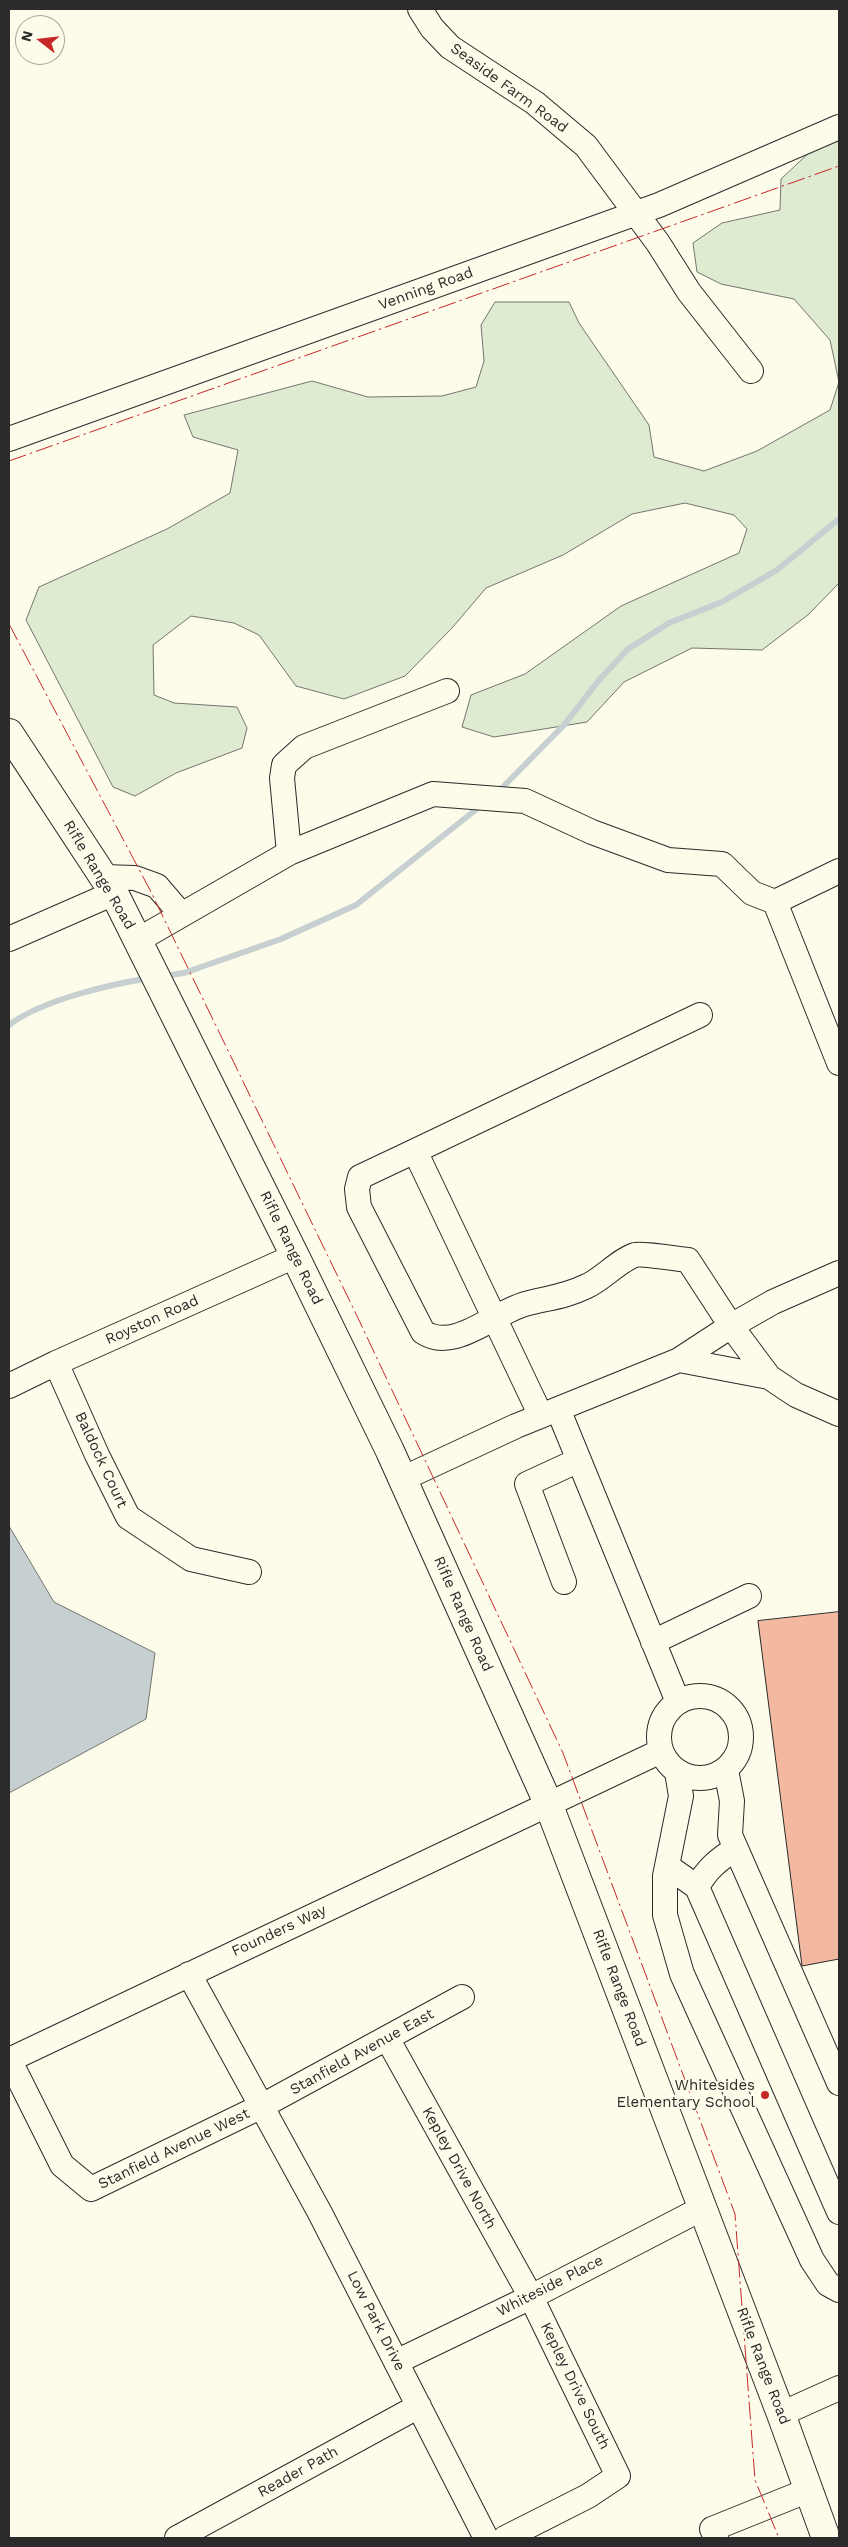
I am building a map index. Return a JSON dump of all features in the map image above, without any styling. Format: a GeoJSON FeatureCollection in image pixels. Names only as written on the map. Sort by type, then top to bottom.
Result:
{"type":"FeatureCollection","features":[{"type":"Feature","properties":{"kind":"main road","name":"Rifle Range Road"},"geometry":{"type":"LineString","coordinates":[[9,733],[109,885],[138,940],[295,1256],[402,1479],[548,1803],[781,2414],[826,2538]]}},
{"type":"Feature","properties":{"kind":"street","name":"Seaside Farm Road"},"geometry":{"type":"LineString","coordinates":[[420,9],[432,28],[450,47],[535,103],[586,146],[658,243],[689,292],[751,371]]}},
{"type":"Feature","properties":{"kind":"street","name":"Venning Road"},"geometry":{"type":"LineString","coordinates":[[9,439],[635,214],[839,127]]}},
{"type":"Feature","properties":{"kind":"street"},"geometry":{"type":"LineString","coordinates":[[289,853],[282,778],[284,765],[304,747],[447,691]]}},
{"type":"Feature","properties":{"kind":"street"},"geometry":{"type":"LineString","coordinates":[[138,940],[289,853],[432,794],[525,801],[592,832],[668,860],[722,864],[752,893],[775,902],[839,1063]]}},
{"type":"Feature","properties":{"kind":"street"},"geometry":{"type":"LineString","coordinates":[[775,902],[839,871]]}},
{"type":"Feature","properties":{"kind":"street"},"geometry":{"type":"LineString","coordinates":[[9,939],[109,885],[135,878],[157,886],[181,914]]}},
{"type":"Feature","properties":{"kind":"street"},"geometry":{"type":"LineString","coordinates":[[700,1015],[360,1177],[357,1188],[360,1207],[423,1332],[431,1337],[447,1339],[495,1320],[523,1304],[558,1298],[588,1286],[635,1255],[688,1260],[731,1326],[769,1377],[796,1395],[839,1414]]}},
{"type":"Feature","properties":{"kind":"street"},"geometry":{"type":"LineString","coordinates":[[415,1151],[495,1320],[579,1460],[678,1702]]}},
{"type":"Feature","properties":{"kind":"street","name":"Royston Road"},"geometry":{"type":"LineString","coordinates":[[9,1386],[56,1362],[295,1256]]}},
{"type":"Feature","properties":{"kind":"street"},"geometry":{"type":"LineString","coordinates":[[402,1479],[550,1412],[679,1360],[731,1326],[773,1302],[839,1272]]}},
{"type":"Feature","properties":{"kind":"street"},"geometry":{"type":"LineString","coordinates":[[679,1360],[769,1377]]}},
{"type":"Feature","properties":{"kind":"street","name":"Baldock Court"},"geometry":{"type":"LineString","coordinates":[[56,1362],[97,1455],[128,1517],[190,1559],[248,1572]]}},
{"type":"Feature","properties":{"kind":"street"},"geometry":{"type":"LineString","coordinates":[[564,1582],[527,1484],[579,1460]]}},
{"type":"Feature","properties":{"kind":"street"},"geometry":{"type":"LineString","coordinates":[[653,1642],[749,1596]]}},
{"type":"Feature","properties":{"kind":"street"},"geometry":{"type":"LineString","coordinates":[[706,1695],[719,1699],[731,1708],[738,1720],[742,1741],[735,1760],[726,1770],[715,1776],[702,1779],[689,1777],[677,1772],[667,1762],[661,1751],[659,1738],[661,1724],[668,1711],[678,1702],[691,1696],[706,1695]]}},
{"type":"Feature","properties":{"kind":"street","name":"Founders Way"},"geometry":{"type":"LineString","coordinates":[[9,2060],[661,1751]]}},
{"type":"Feature","properties":{"kind":"street"},"geometry":{"type":"LineString","coordinates":[[726,1770],[732,1801],[730,1835],[735,1849],[839,2084]]}},
{"type":"Feature","properties":{"kind":"street"},"geometry":{"type":"LineString","coordinates":[[677,1772],[680,1796],[667,1866],[665,1915],[682,1974],[812,2260],[828,2284],[839,2290]]}},
{"type":"Feature","properties":{"kind":"street"},"geometry":{"type":"LineString","coordinates":[[697,1887],[706,1871],[717,1860],[735,1849]]}},
{"type":"Feature","properties":{"kind":"street"},"geometry":{"type":"LineString","coordinates":[[667,1866],[697,1887],[839,2212]]}},
{"type":"Feature","properties":{"kind":"street","name":"Low Park Drive"},"geometry":{"type":"LineString","coordinates":[[189,1974],[320,2213],[486,2538]]}},
{"type":"Feature","properties":{"kind":"street","name":"Stanfield Avenue East"},"geometry":{"type":"LineString","coordinates":[[262,2106],[462,1997]]}},
{"type":"Feature","properties":{"kind":"street","name":"Kepley Drive North"},"geometry":{"type":"LineString","coordinates":[[387,2038],[531,2297]]}},
{"type":"Feature","properties":{"kind":"street","name":"Stanfield Avenue West"},"geometry":{"type":"LineString","coordinates":[[9,2060],[62,2165],[90,2188],[262,2106]]}},
{"type":"Feature","properties":{"kind":"street","name":"Whiteside Place"},"geometry":{"type":"LineString","coordinates":[[396,2362],[531,2297],[703,2208]]}},
{"type":"Feature","properties":{"kind":"street","name":"Kepley Drive South"},"geometry":{"type":"LineString","coordinates":[[505,2538],[588,2496],[618,2476],[531,2297]]}},
{"type":"Feature","properties":{"kind":"street"},"geometry":{"type":"LineString","coordinates":[[781,2414],[839,2388]]}},
{"type":"Feature","properties":{"kind":"street","name":"Reader Path"},"geometry":{"type":"LineString","coordinates":[[176,2538],[419,2406]]}},
{"type":"Feature","properties":{"kind":"street"},"geometry":{"type":"LineString","coordinates":[[708,2535],[809,2490]]}},
{"type":"Feature","properties":{"kind":"green space"},"geometry":{"type":"Polygon","coordinates":[[[839,138],[839,382],[830,340],[794,299],[721,284],[697,272],[693,243],[722,223],[780,210],[781,179],[813,149],[839,138]]]}},
{"type":"Feature","properties":{"kind":"green space"},"geometry":{"type":"Polygon","coordinates":[[[495,302],[569,302],[579,323],[649,425],[654,457],[704,471],[757,451],[830,410],[839,382],[839,583],[809,614],[762,650],[692,648],[624,682],[587,722],[494,737],[462,727],[471,695],[525,674],[621,606],[739,553],[747,529],[734,515],[685,503],[632,514],[563,555],[486,588],[452,628],[405,676],[344,699],[296,686],[259,635],[234,623],[191,616],[153,645],[154,695],[174,703],[237,707],[247,728],[242,748],[176,773],[135,796],[113,787],[26,620],[39,587],[167,529],[230,493],[238,450],[193,437],[184,415],[312,381],[368,397],[442,396],[476,387],[484,361],[481,325],[495,302]]]}},
{"type":"Feature","properties":{"kind":"shaded area"},"geometry":{"type":"Polygon","coordinates":[[[9,1526],[54,1602],[155,1653],[146,1719],[9,1793],[9,1526]]]}},
{"type":"Feature","properties":{"kind":"building"},"geometry":{"type":"Polygon","coordinates":[[[839,1612],[839,1959],[802,1966],[758,1621],[839,1612]]]}},
{"type":"Feature","properties":{"kind":"waterway"},"geometry":{"type":"LineString","coordinates":[[498,792],[564,725],[599,680],[628,649],[669,623],[722,602],[777,570],[839,519]]}},
{"type":"Feature","properties":{"kind":"waterway"},"geometry":{"type":"LineString","coordinates":[[164,976],[184,973],[281,939],[356,905],[483,804]]}},
{"type":"Feature","properties":{"kind":"waterway"},"geometry":{"type":"LineString","coordinates":[[9,1025],[23,1016],[57,1001],[95,989],[149,978]]}},
{"type":"Feature","properties":{"kind":"power"},"geometry":{"type":"LineString","coordinates":[[9,461],[839,166]]}},
{"type":"Feature","properties":{"kind":"power"},"geometry":{"type":"LineString","coordinates":[[9,624],[150,890],[358,1318],[563,1753],[735,2214],[755,2480],[779,2538]]}},
{"type":"Feature","properties":{"kind":"place","name":"Whitesides Elementary School"},"geometry":{"type":"Point","coordinates":[765,2095]}}]}
